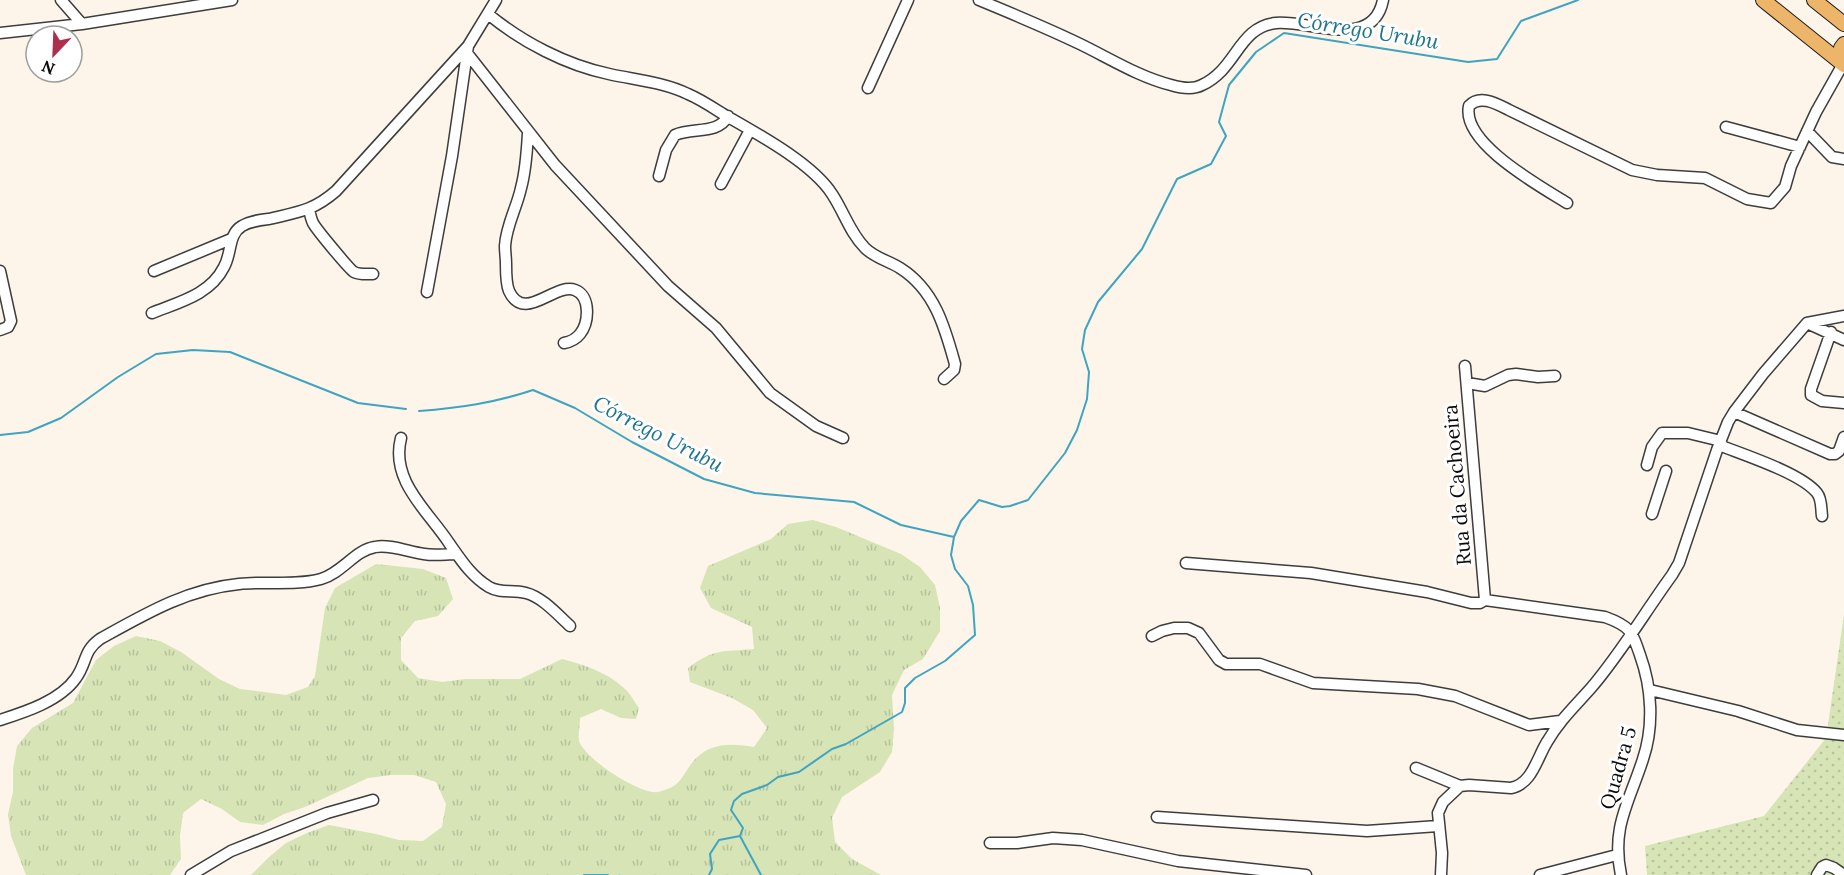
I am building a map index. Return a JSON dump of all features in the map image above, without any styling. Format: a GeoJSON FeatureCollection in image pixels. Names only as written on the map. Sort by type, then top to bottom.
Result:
{"type":"FeatureCollection","features":[{"type":"Feature","properties":{"kind":"main road"},"geometry":{"type":"LineString","coordinates":[[1763,0],[1844,64]]}},
{"type":"Feature","properties":{"kind":"main road"},"geometry":{"type":"LineString","coordinates":[[1814,0],[1844,24]]}},
{"type":"Feature","properties":{"kind":"main road"},"geometry":{"type":"LineString","coordinates":[[1844,44],[1840,48],[1844,64]]}},
{"type":"Feature","properties":{"kind":"street"},"geometry":{"type":"LineString","coordinates":[[61,0],[82,24],[232,0]]}},
{"type":"Feature","properties":{"kind":"street"},"geometry":{"type":"LineString","coordinates":[[154,271],[231,239],[242,226],[315,208],[336,191],[467,50],[496,0]]}},
{"type":"Feature","properties":{"kind":"street"},"geometry":{"type":"LineString","coordinates":[[868,88],[909,0]]}},
{"type":"Feature","properties":{"kind":"street"},"geometry":{"type":"LineString","coordinates":[[980,0],[1052,30],[1135,71],[1173,86],[1189,88],[1199,87],[1218,75],[1228,66],[1246,38],[1256,28],[1275,23],[1296,22],[1324,28],[1356,29],[1371,24],[1377,17],[1383,0]]}},
{"type":"Feature","properties":{"kind":"street"},"geometry":{"type":"LineString","coordinates":[[488,14],[502,26],[526,40],[579,65],[607,74],[667,86],[689,94],[750,130],[818,177],[832,194],[858,240],[867,250],[901,268],[925,290],[940,314],[955,364],[954,370],[944,378]]}},
{"type":"Feature","properties":{"kind":"street"},"geometry":{"type":"LineString","coordinates":[[0,33],[24,30]]}},
{"type":"Feature","properties":{"kind":"street"},"geometry":{"type":"LineString","coordinates":[[467,50],[528,133],[555,165],[668,286],[716,328],[770,393],[816,426],[843,438]]}},
{"type":"Feature","properties":{"kind":"street"},"geometry":{"type":"LineString","coordinates":[[427,292],[452,156],[467,50]]}},
{"type":"Feature","properties":{"kind":"street"},"geometry":{"type":"LineString","coordinates":[[1568,202],[1489,149],[1476,134],[1469,118],[1470,106],[1474,101],[1490,102],[1509,110],[1632,170],[1657,175],[1705,178],[1747,200],[1771,203],[1785,187],[1807,130],[1844,64]]}},
{"type":"Feature","properties":{"kind":"street"},"geometry":{"type":"LineString","coordinates":[[658,176],[666,150],[675,135],[690,130],[715,129],[724,123],[728,116]]}},
{"type":"Feature","properties":{"kind":"street"},"geometry":{"type":"LineString","coordinates":[[1726,127],[1800,147]]}},
{"type":"Feature","properties":{"kind":"street"},"geometry":{"type":"LineString","coordinates":[[721,184],[750,130]]}},
{"type":"Feature","properties":{"kind":"street"},"geometry":{"type":"LineString","coordinates":[[1807,130],[1832,157],[1844,159]]}},
{"type":"Feature","properties":{"kind":"street"},"geometry":{"type":"LineString","coordinates":[[528,133],[522,187],[505,244],[507,283],[510,293],[524,303],[540,301],[557,291],[569,288],[584,296],[587,307],[585,324],[580,334],[564,344]]}},
{"type":"Feature","properties":{"kind":"street"},"geometry":{"type":"LineString","coordinates":[[309,209],[313,224],[351,271],[373,274]]}},
{"type":"Feature","properties":{"kind":"street"},"geometry":{"type":"LineString","coordinates":[[152,313],[194,297],[208,287],[224,268],[230,255],[231,239]]}},
{"type":"Feature","properties":{"kind":"street"},"geometry":{"type":"LineString","coordinates":[[0,271],[11,321],[8,327],[0,330]]}},
{"type":"Feature","properties":{"kind":"street"},"geometry":{"type":"LineString","coordinates":[[1416,768],[1460,786],[1500,788],[1522,784],[1531,773],[1560,721],[1590,688],[1679,563],[1720,443],[1734,412],[1807,323],[1844,316]]}},
{"type":"Feature","properties":{"kind":"street"},"geometry":{"type":"LineString","coordinates":[[1807,323],[1831,332],[1844,340]]}},
{"type":"Feature","properties":{"kind":"street"},"geometry":{"type":"LineString","coordinates":[[1831,332],[1811,389],[1811,395],[1822,401],[1844,403]]}},
{"type":"Feature","properties":{"kind":"street","name":"Rua da Cachoeira"},"geometry":{"type":"LineString","coordinates":[[1465,366],[1485,600]]}},
{"type":"Feature","properties":{"kind":"street"},"geometry":{"type":"LineString","coordinates":[[1467,383],[1485,386],[1508,375],[1516,374],[1538,377],[1555,376]]}},
{"type":"Feature","properties":{"kind":"street"},"geometry":{"type":"LineString","coordinates":[[1734,412],[1830,454],[1839,451],[1844,437]]}},
{"type":"Feature","properties":{"kind":"street"},"geometry":{"type":"LineString","coordinates":[[1647,465],[1652,447],[1662,433],[1688,433],[1720,443],[1800,480],[1818,494],[1822,516]]}},
{"type":"Feature","properties":{"kind":"street"},"geometry":{"type":"LineString","coordinates":[[401,438],[400,461],[412,494],[469,572],[497,590],[523,592],[531,595],[553,610],[570,626]]}},
{"type":"Feature","properties":{"kind":"street"},"geometry":{"type":"LineString","coordinates":[[1652,514],[1666,471]]}},
{"type":"Feature","properties":{"kind":"street"},"geometry":{"type":"LineString","coordinates":[[0,720],[30,710],[70,686],[79,674],[86,653],[100,639],[162,605],[184,596],[208,589],[240,584],[323,579],[340,571],[359,554],[374,547],[382,546],[428,555],[456,554]]}},
{"type":"Feature","properties":{"kind":"street"},"geometry":{"type":"LineString","coordinates":[[1186,563],[1311,573],[1427,592],[1471,603],[1480,603],[1485,600],[1605,617],[1619,622],[1632,631]]}},
{"type":"Feature","properties":{"kind":"street"},"geometry":{"type":"LineString","coordinates":[[1152,636],[1174,628],[1188,628],[1199,633],[1219,660],[1226,664],[1260,664],[1313,683],[1418,689],[1455,696],[1529,725],[1560,721]]}},
{"type":"Feature","properties":{"kind":"street","name":"Quadra 5"},"geometry":{"type":"LineString","coordinates":[[1621,875],[1617,855],[1618,830],[1647,746],[1650,725],[1650,690],[1646,669],[1632,631]]}},
{"type":"Feature","properties":{"kind":"street"},"geometry":{"type":"LineString","coordinates":[[1650,690],[1738,711],[1797,730],[1844,735]]}},
{"type":"Feature","properties":{"kind":"street"},"geometry":{"type":"LineString","coordinates":[[1441,875],[1442,853],[1438,813],[1443,802],[1460,786]]}},
{"type":"Feature","properties":{"kind":"street"},"geometry":{"type":"LineString","coordinates":[[191,875],[231,851],[327,813],[373,800]]}},
{"type":"Feature","properties":{"kind":"street"},"geometry":{"type":"LineString","coordinates":[[1157,817],[1366,831],[1438,826]]}},
{"type":"Feature","properties":{"kind":"street"},"geometry":{"type":"LineString","coordinates":[[990,843],[1017,843],[1053,838],[1082,840],[1178,861],[1306,875]]}},
{"type":"Feature","properties":{"kind":"street"},"geometry":{"type":"LineString","coordinates":[[1540,875],[1617,855]]}},
{"type":"Feature","properties":{"kind":"street"},"geometry":{"type":"LineString","coordinates":[[1817,875],[1826,865],[1844,875]]}},
{"type":"Feature","properties":{"kind":"green space"},"geometry":{"type":"Polygon","coordinates":[[[813,520],[901,554],[920,567],[935,585],[940,608],[940,631],[923,659],[904,670],[892,695],[894,729],[892,752],[880,772],[842,797],[832,818],[835,842],[852,859],[881,875],[251,875],[286,843],[329,825],[399,840],[423,841],[442,827],[446,804],[436,782],[414,775],[391,775],[368,778],[263,825],[240,822],[222,809],[201,799],[183,813],[180,836],[181,859],[170,875],[26,875],[11,836],[8,814],[13,792],[13,769],[17,746],[32,728],[73,703],[96,660],[114,646],[136,636],[160,641],[181,652],[219,679],[240,689],[286,695],[308,687],[315,676],[325,608],[335,588],[376,564],[423,569],[446,578],[453,599],[438,616],[415,621],[401,638],[401,660],[418,678],[442,682],[465,679],[520,679],[562,659],[595,670],[624,688],[639,708],[636,719],[621,718],[601,709],[580,718],[579,741],[583,748],[602,766],[639,788],[658,792],[670,788],[703,753],[726,745],[754,747],[767,728],[753,710],[732,698],[690,682],[688,668],[705,657],[719,652],[754,649],[752,627],[711,608],[700,588],[708,566],[771,539],[788,524],[813,520]]]}},
{"type":"Feature","properties":{"kind":"green space"},"geometry":{"type":"Polygon","coordinates":[[[1844,615],[1844,875],[1647,875],[1645,846],[1764,816],[1826,738],[1844,615]]]}},
{"type":"Feature","properties":{"kind":"waterway","name":"Córrego Urubu"},"geometry":{"type":"LineString","coordinates":[[709,875],[712,869],[710,854],[719,840],[740,836],[743,828],[731,810],[734,801],[742,794],[767,785],[778,777],[799,772],[832,749],[846,744],[902,712],[905,703],[905,688],[915,678],[945,661],[975,635],[973,605],[968,586],[955,569],[951,555],[954,537],[961,521],[979,500],[1002,507],[1028,500],[1065,453],[1077,430],[1087,399],[1089,372],[1082,349],[1085,330],[1098,302],[1142,249],[1177,179],[1211,164],[1226,136],[1219,122],[1229,85],[1256,52],[1284,33],[1468,62],[1497,59],[1521,21],[1578,0]]}},
{"type":"Feature","properties":{"kind":"waterway","name":"Córrego Urubu"},"geometry":{"type":"LineString","coordinates":[[0,435],[28,432],[61,418],[118,377],[156,354],[193,350],[230,352],[358,403],[406,409]]}},
{"type":"Feature","properties":{"kind":"waterway","name":"Córrego Urubu"},"geometry":{"type":"LineString","coordinates":[[419,411],[476,404],[533,390],[575,408],[632,442],[704,479],[755,493],[854,502],[901,525],[954,537]]}},
{"type":"Feature","properties":{"kind":"waterway","name":"Córrego Urubu"},"geometry":{"type":"LineString","coordinates":[[740,836],[761,875]]}},
{"type":"Feature","properties":{"kind":"waterway","name":"Córrego Urubu"},"geometry":{"type":"LineString","coordinates":[[584,875],[608,875]]}}]}
